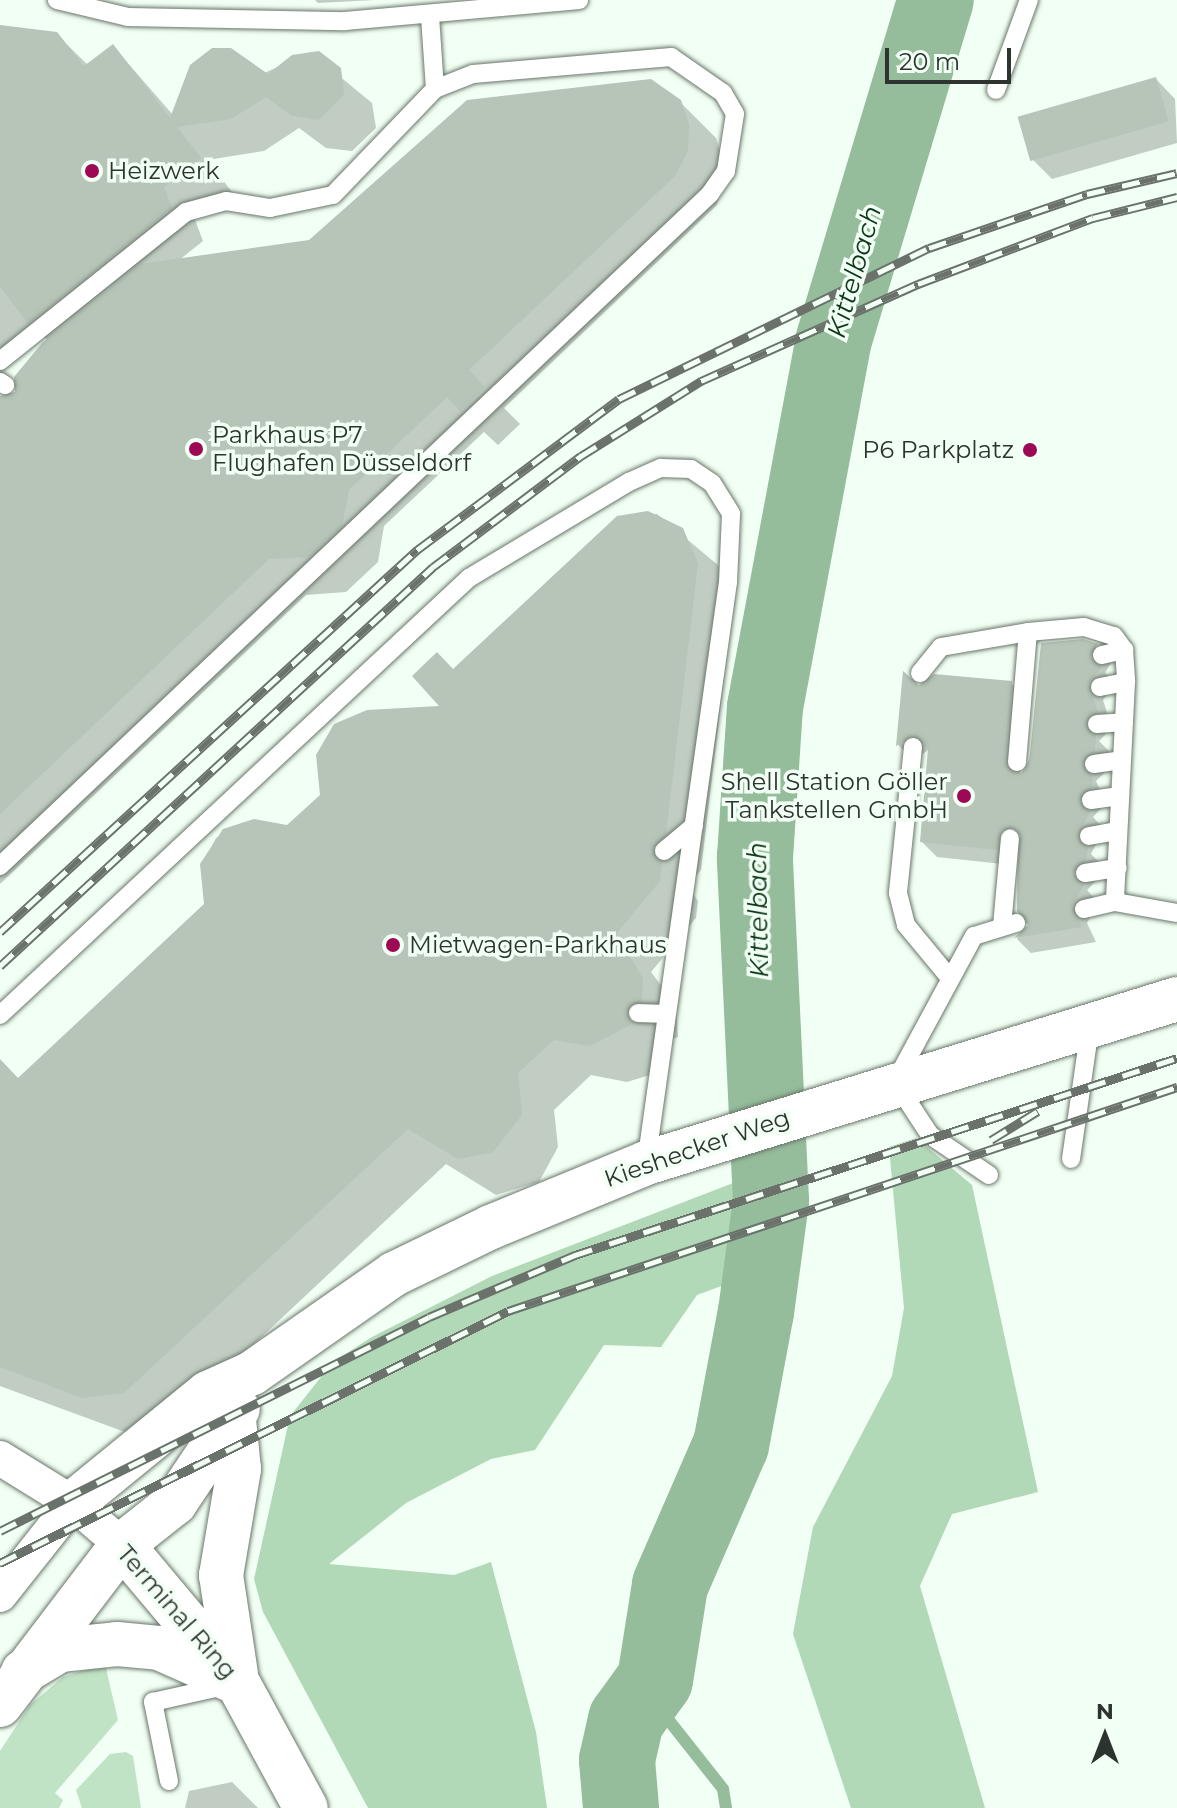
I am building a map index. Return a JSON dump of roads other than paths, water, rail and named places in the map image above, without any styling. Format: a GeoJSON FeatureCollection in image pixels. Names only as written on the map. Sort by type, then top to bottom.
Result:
{"type":"FeatureCollection","features":[{"type":"Feature","properties":{"kind":"main road","name":"Kieshecker Weg"},"geometry":{"type":"LineString","coordinates":[[73,1503],[105,1472],[146,1449],[208,1393],[252,1373],[394,1274],[646,1163],[895,1082],[1177,999]]}},
{"type":"Feature","properties":{"kind":"main road"},"geometry":{"type":"LineString","coordinates":[[11,1689],[122,1545],[175,1503],[234,1420],[252,1373]]}},
{"type":"Feature","properties":{"kind":"main road"},"geometry":{"type":"LineString","coordinates":[[234,1420],[239,1469],[221,1598],[238,1683]]}},
{"type":"Feature","properties":{"kind":"main road","name":"Kieshecker Weg"},"geometry":{"type":"LineString","coordinates":[[122,1545],[123,1498],[146,1449]]}},
{"type":"Feature","properties":{"kind":"main road","name":"Terminal Ring"},"geometry":{"type":"LineString","coordinates":[[122,1545],[238,1683],[306,1808]]}},
{"type":"Feature","properties":{"kind":"main road"},"geometry":{"type":"LineString","coordinates":[[11,1689],[60,1650],[117,1644],[159,1648],[238,1683]]}},
{"type":"Feature","properties":{"kind":"street","name":"Terminal Ring"},"geometry":{"type":"LineString","coordinates":[[0,1458],[73,1503],[122,1545]]}},
{"type":"Feature","properties":{"kind":"street"},"geometry":{"type":"LineString","coordinates":[[0,1595],[73,1503]]}},
{"type":"Feature","properties":{"kind":"lane"},"geometry":{"type":"LineString","coordinates":[[57,0],[128,17],[430,16],[579,0]]}},
{"type":"Feature","properties":{"kind":"lane"},"geometry":{"type":"LineString","coordinates":[[996,90],[1029,0]]}},
{"type":"Feature","properties":{"kind":"lane"},"geometry":{"type":"LineString","coordinates":[[430,16],[435,89]]}},
{"type":"Feature","properties":{"kind":"lane"},"geometry":{"type":"LineString","coordinates":[[0,361],[186,212],[226,201],[270,208],[333,195],[435,89],[473,74],[671,57],[723,93],[735,114],[733,145],[710,194],[0,866]]}},
{"type":"Feature","properties":{"kind":"lane"},"geometry":{"type":"LineString","coordinates":[[0,1015],[469,578],[661,468],[701,476],[731,514],[694,826],[646,1163]]}},
{"type":"Feature","properties":{"kind":"lane"},"geometry":{"type":"LineString","coordinates":[[920,673],[941,647],[1028,632],[1084,627],[1114,636],[1124,650],[1126,682],[1115,902]]}},
{"type":"Feature","properties":{"kind":"lane"},"geometry":{"type":"LineString","coordinates":[[1017,762],[1026,739],[1033,671],[1028,632]]}},
{"type":"Feature","properties":{"kind":"lane"},"geometry":{"type":"LineString","coordinates":[[1102,655],[1124,650]]}},
{"type":"Feature","properties":{"kind":"lane"},"geometry":{"type":"LineString","coordinates":[[1100,687],[1126,682]]}},
{"type":"Feature","properties":{"kind":"lane"},"geometry":{"type":"LineString","coordinates":[[1097,724],[1124,722]]}},
{"type":"Feature","properties":{"kind":"lane"},"geometry":{"type":"LineString","coordinates":[[913,747],[898,893],[906,925],[949,977]]}},
{"type":"Feature","properties":{"kind":"lane"},"geometry":{"type":"LineString","coordinates":[[1094,764],[1122,760]]}},
{"type":"Feature","properties":{"kind":"lane"},"geometry":{"type":"LineString","coordinates":[[1091,800],[1120,796]]}},
{"type":"Feature","properties":{"kind":"lane"},"geometry":{"type":"LineString","coordinates":[[664,851],[694,826]]}},
{"type":"Feature","properties":{"kind":"lane"},"geometry":{"type":"LineString","coordinates":[[1089,836],[1118,831]]}},
{"type":"Feature","properties":{"kind":"lane"},"geometry":{"type":"LineString","coordinates":[[989,1175],[930,1135],[895,1082],[935,1018],[949,977],[974,936],[1009,924],[1013,846]]}},
{"type":"Feature","properties":{"kind":"lane"},"geometry":{"type":"LineString","coordinates":[[1085,873],[1118,868]]}},
{"type":"Feature","properties":{"kind":"lane"},"geometry":{"type":"LineString","coordinates":[[1084,909],[1115,902],[1177,913]]}},
{"type":"Feature","properties":{"kind":"lane"},"geometry":{"type":"LineString","coordinates":[[638,1013],[666,1014]]}},
{"type":"Feature","properties":{"kind":"lane"},"geometry":{"type":"LineString","coordinates":[[1071,1159],[1090,1025]]}},
{"type":"Feature","properties":{"kind":"lane"},"geometry":{"type":"LineString","coordinates":[[169,1781],[153,1702],[238,1683]]}},
{"type":"Feature","properties":{"kind":"waterway","name":"Kittelbach"},"geometry":{"type":"LineString","coordinates":[[621,1808],[617,1760],[626,1720],[655,1680],[670,1585],[731,1445],[756,1312],[771,1201],[755,857],[765,707],[834,339],[936,0]]}},
{"type":"Feature","properties":{"kind":"waterway","name":"Kittelbach"},"geometry":{"type":"LineString","coordinates":[[655,1680],[667,1718],[723,1789],[726,1808]]}},
{"type":"Feature","properties":{"kind":"railway"},"geometry":{"type":"LineString","coordinates":[[0,932],[417,550],[619,399],[929,248],[1087,194],[1177,173]]}},
{"type":"Feature","properties":{"kind":"railway"},"geometry":{"type":"LineString","coordinates":[[0,966],[433,567],[581,456],[701,381],[918,284],[1093,218],[1177,197]]}},
{"type":"Feature","properties":{"kind":"railway"},"geometry":{"type":"LineString","coordinates":[[0,1531],[429,1317],[575,1255],[1177,1058]]}},
{"type":"Feature","properties":{"kind":"railway"},"geometry":{"type":"LineString","coordinates":[[0,1563],[508,1311],[1177,1087]]}},
{"type":"Feature","properties":{"kind":"railway"},"geometry":{"type":"LineString","coordinates":[[991,1140],[1038,1111]]}},
{"type":"Feature","properties":{"kind":"place","name":"Heizwerk"},"geometry":{"type":"Point","coordinates":[92,171]}},
{"type":"Feature","properties":{"kind":"place","name":"Parkhaus P7 Flughafen Düsseldorf"},"geometry":{"type":"Point","coordinates":[196,449]}},
{"type":"Feature","properties":{"kind":"place","name":"P6 Parkplatz"},"geometry":{"type":"Point","coordinates":[1030,450]}},
{"type":"Feature","properties":{"kind":"place","name":"Shell Station Göller Tankstellen GmbH"},"geometry":{"type":"Point","coordinates":[964,796]}},
{"type":"Feature","properties":{"kind":"place","name":"Mietwagen-Parkhaus"},"geometry":{"type":"Point","coordinates":[393,945]}}]}
